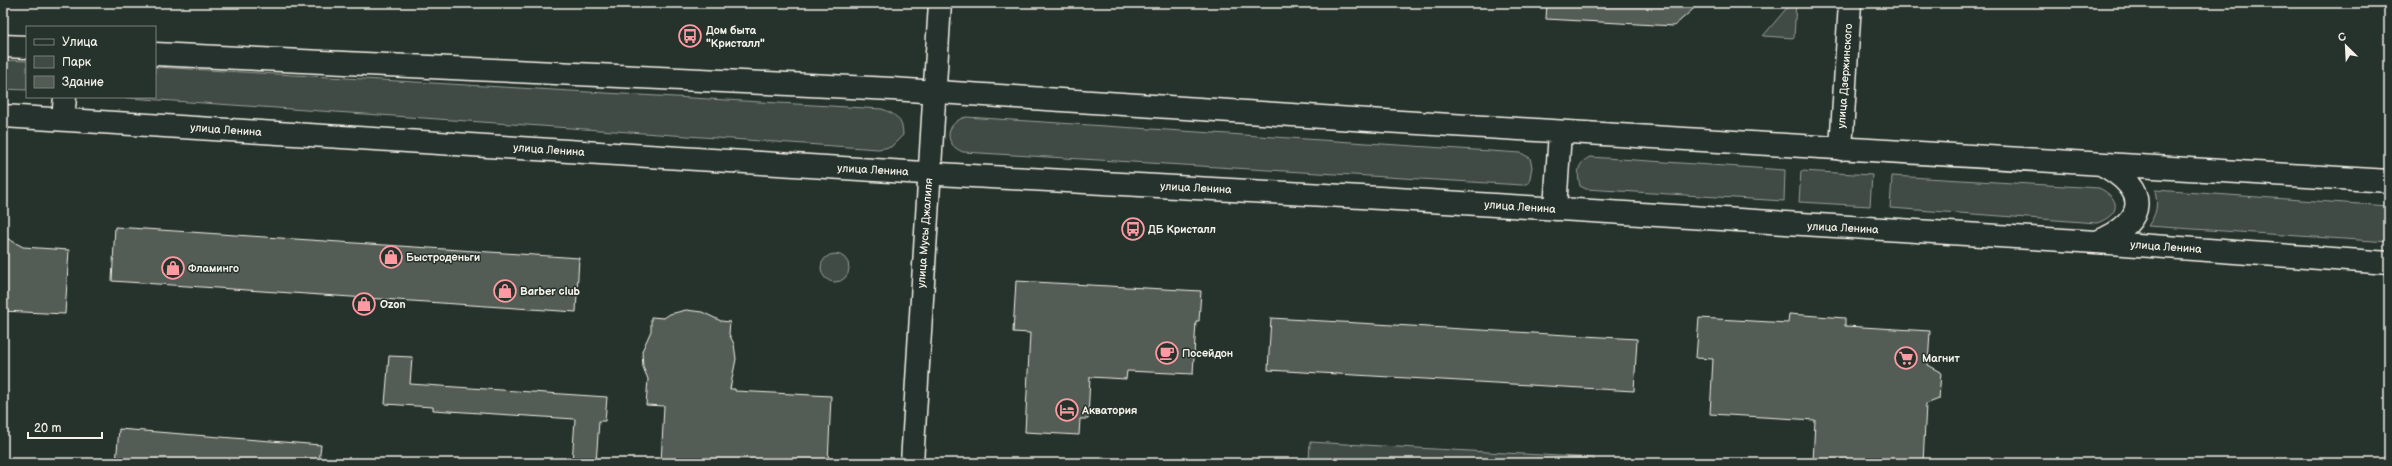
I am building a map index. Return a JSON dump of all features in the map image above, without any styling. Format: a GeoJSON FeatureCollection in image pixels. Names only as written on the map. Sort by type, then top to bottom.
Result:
{"type":"FeatureCollection","features":[{"type":"Feature","properties":{"kind":"main road","name":"улица Мусы Джалиля"},"geometry":{"type":"LineString","coordinates":[[912,463],[928,174],[940,3]]}},
{"type":"Feature","properties":{"kind":"main road","name":"улица Дзержинского"},"geometry":{"type":"LineString","coordinates":[[1841,149],[1850,3]]}},
{"type":"Feature","properties":{"kind":"main road"},"geometry":{"type":"LineString","coordinates":[[3,46],[26,47]]}},
{"type":"Feature","properties":{"kind":"main road"},"geometry":{"type":"LineString","coordinates":[[156,54],[934,92],[1560,132],[2389,181]]}},
{"type":"Feature","properties":{"kind":"main road"},"geometry":{"type":"LineString","coordinates":[[64,119],[65,98]]}},
{"type":"Feature","properties":{"kind":"main road","name":"улица Ленина"},"geometry":{"type":"LineString","coordinates":[[3,116],[928,174],[1555,209],[2096,242],[2389,263]]}},
{"type":"Feature","properties":{"kind":"main road"},"geometry":{"type":"LineString","coordinates":[[1555,209],[1560,132]]}},
{"type":"Feature","properties":{"kind":"main road"},"geometry":{"type":"LineString","coordinates":[[2096,242],[2114,235],[2127,227],[2134,219],[2136,208],[2130,187],[2119,173],[2101,164]]}},
{"type":"Feature","properties":{"kind":"green space"},"geometry":{"type":"Polygon","coordinates":[[[1791,3],[1796,3],[1794,38],[1763,36],[1791,3]]]}},
{"type":"Feature","properties":{"kind":"green space"},"geometry":{"type":"Polygon","coordinates":[[[3,60],[26,61],[26,90],[3,89],[3,60]]]}},
{"type":"Feature","properties":{"kind":"green space"},"geometry":{"type":"Polygon","coordinates":[[[156,67],[882,109],[898,118],[902,125],[903,135],[891,147],[878,149],[130,98],[156,98],[156,67]]]}},
{"type":"Feature","properties":{"kind":"green space"},"geometry":{"type":"Polygon","coordinates":[[[966,117],[1521,153],[1530,158],[1532,167],[1529,183],[1522,185],[963,152],[952,144],[949,139],[949,133],[954,123],[966,117]]]}},
{"type":"Feature","properties":{"kind":"green space"},"geometry":{"type":"Polygon","coordinates":[[[1590,157],[1785,170],[1784,201],[1586,189],[1580,186],[1578,173],[1580,165],[1590,157]]]}},
{"type":"Feature","properties":{"kind":"green space"},"geometry":{"type":"Polygon","coordinates":[[[1801,171],[1872,175],[1870,206],[1799,202],[1801,171]]]}},
{"type":"Feature","properties":{"kind":"green space"},"geometry":{"type":"Polygon","coordinates":[[[1892,176],[2099,188],[2112,197],[2115,202],[2115,207],[2110,216],[2097,223],[1890,208],[1892,176]]]}},
{"type":"Feature","properties":{"kind":"green space"},"geometry":{"type":"Polygon","coordinates":[[[2155,190],[2389,206],[2389,242],[2148,226],[2156,209],[2155,190]]]}},
{"type":"Feature","properties":{"kind":"green space"},"geometry":{"type":"Polygon","coordinates":[[[835,254],[845,258],[849,268],[845,278],[835,282],[825,278],[821,268],[825,258],[835,254]]]}},
{"type":"Feature","properties":{"kind":"green space"},"geometry":{"type":"Polygon","coordinates":[[[1310,442],[1594,458],[1594,463],[1309,463],[1310,442]]]}},
{"type":"Feature","properties":{"kind":"building"},"geometry":{"type":"Polygon","coordinates":[[[1547,3],[1700,3],[1674,26],[1546,19],[1547,3]]]}},
{"type":"Feature","properties":{"kind":"building"},"geometry":{"type":"Polygon","coordinates":[[[115,227],[579,258],[576,312],[112,281],[115,227]]]}},
{"type":"Feature","properties":{"kind":"building"},"geometry":{"type":"Polygon","coordinates":[[[3,236],[23,247],[69,250],[65,314],[3,311],[3,236]]]}},
{"type":"Feature","properties":{"kind":"building"},"geometry":{"type":"Polygon","coordinates":[[[1016,281],[1201,291],[1199,321],[1196,321],[1193,374],[1127,371],[1126,379],[1090,377],[1088,419],[1080,419],[1079,435],[1025,432],[1030,333],[1013,332],[1016,281]]]}},
{"type":"Feature","properties":{"kind":"building"},"geometry":{"type":"Polygon","coordinates":[[[686,310],[702,312],[721,321],[730,322],[729,334],[734,344],[736,359],[730,389],[735,389],[735,391],[831,396],[828,463],[661,463],[664,406],[646,405],[648,379],[643,367],[642,351],[651,331],[651,317],[664,318],[670,314],[686,310]]]}},
{"type":"Feature","properties":{"kind":"building"},"geometry":{"type":"Polygon","coordinates":[[[1789,314],[1845,318],[1845,326],[1930,331],[1928,365],[1941,372],[1939,399],[1926,404],[1923,463],[1813,463],[1815,420],[1710,414],[1713,359],[1696,358],[1699,318],[1788,323],[1789,314]]]}},
{"type":"Feature","properties":{"kind":"building"},"geometry":{"type":"Polygon","coordinates":[[[1271,318],[1637,339],[1634,391],[1268,370],[1271,318]]]}},
{"type":"Feature","properties":{"kind":"building"},"geometry":{"type":"Polygon","coordinates":[[[389,356],[412,357],[410,384],[607,397],[605,421],[599,421],[596,463],[572,463],[575,419],[433,410],[433,407],[385,404],[389,356]]]}},
{"type":"Feature","properties":{"kind":"building"},"geometry":{"type":"Polygon","coordinates":[[[119,429],[321,445],[319,463],[116,463],[119,429]]]}},
{"type":"Feature","properties":{"kind":"place","name":"Дом быта \"Кристалл\""},"geometry":{"type":"Point","coordinates":[690,36]}},
{"type":"Feature","properties":{"kind":"place","name":"ДБ Кристалл"},"geometry":{"type":"Point","coordinates":[1133,229]}},
{"type":"Feature","properties":{"kind":"place","name":"Быстроденьги"},"geometry":{"type":"Point","coordinates":[391,257]}},
{"type":"Feature","properties":{"kind":"place","name":"Фламинго"},"geometry":{"type":"Point","coordinates":[173,268]}},
{"type":"Feature","properties":{"kind":"place","name":"Barber club"},"geometry":{"type":"Point","coordinates":[505,291]}},
{"type":"Feature","properties":{"kind":"place","name":"Ozon"},"geometry":{"type":"Point","coordinates":[364,304]}},
{"type":"Feature","properties":{"kind":"place","name":"Посейдон"},"geometry":{"type":"Point","coordinates":[1167,353]}},
{"type":"Feature","properties":{"kind":"place","name":"Магнит"},"geometry":{"type":"Point","coordinates":[1906,358]}},
{"type":"Feature","properties":{"kind":"place","name":"Акватория"},"geometry":{"type":"Point","coordinates":[1067,410]}}]}
